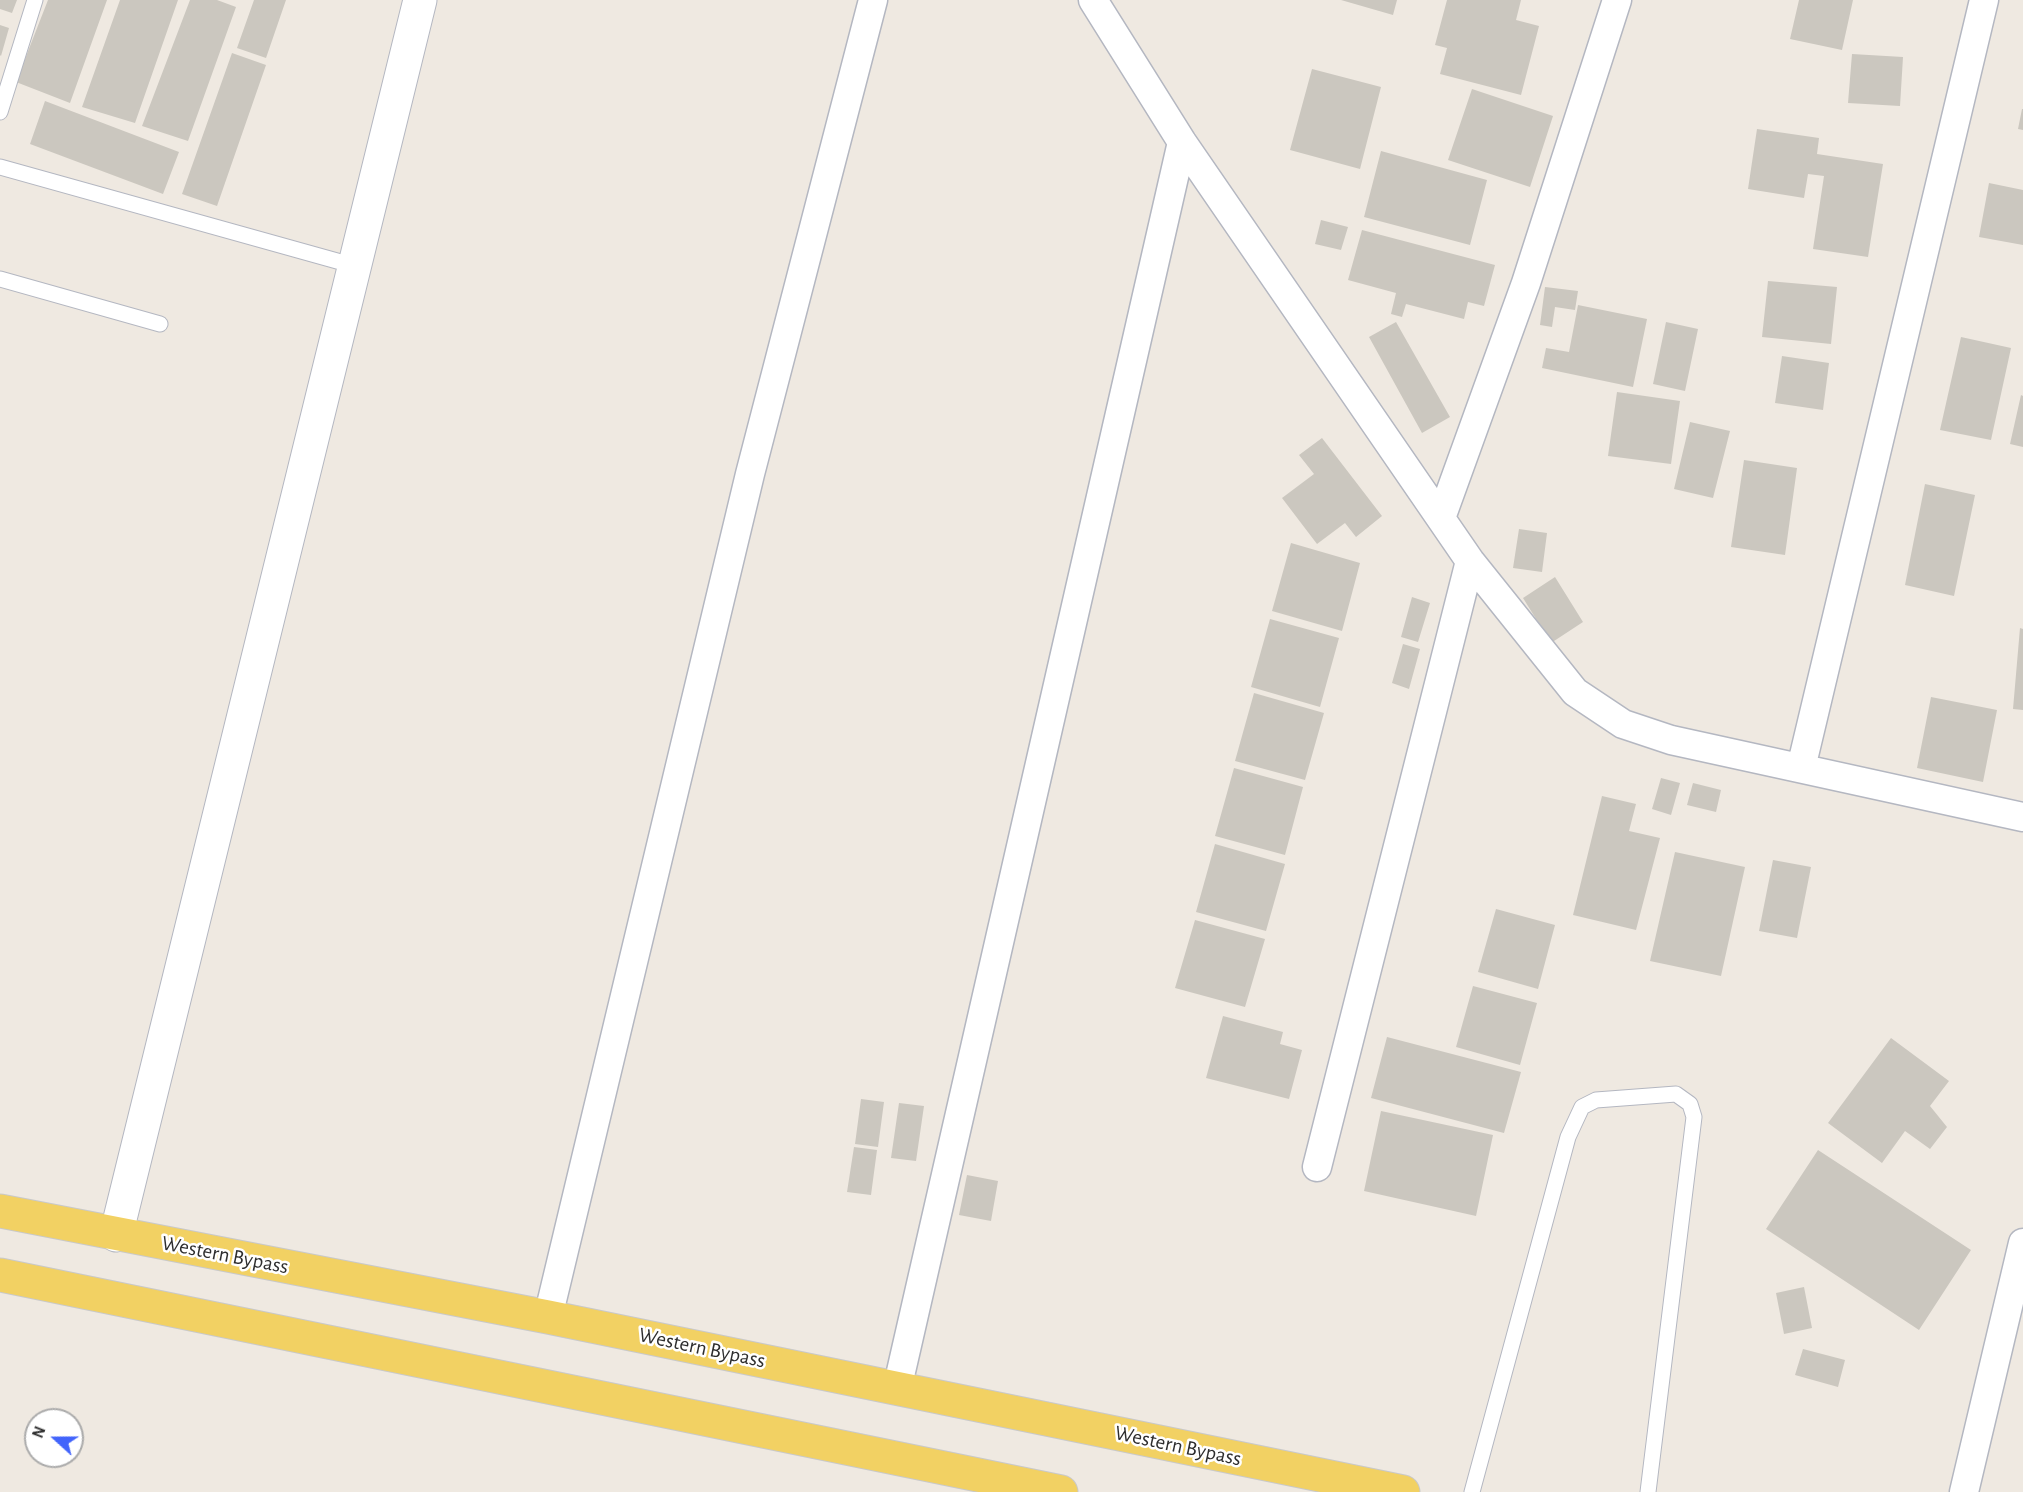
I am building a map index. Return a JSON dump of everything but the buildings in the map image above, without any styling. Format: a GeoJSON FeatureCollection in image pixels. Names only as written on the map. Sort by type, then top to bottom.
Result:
{"type":"FeatureCollection","features":[{"type":"Feature","properties":{"kind":"main road","name":"Western Bypass"},"geometry":{"type":"LineString","coordinates":[[0,1211],[548,1317],[1403,1492]]}},
{"type":"Feature","properties":{"kind":"main road"},"geometry":{"type":"LineString","coordinates":[[0,1275],[1061,1492]]}},
{"type":"Feature","properties":{"kind":"street"},"geometry":{"type":"LineString","coordinates":[[116,1235],[420,0]]}},
{"type":"Feature","properties":{"kind":"street"},"geometry":{"type":"LineString","coordinates":[[548,1317],[750,474],[873,0]]}},
{"type":"Feature","properties":{"kind":"street"},"geometry":{"type":"LineString","coordinates":[[1093,0],[1182,142],[1470,561],[1575,692],[1623,724],[1671,740],[2023,817]]}},
{"type":"Feature","properties":{"kind":"street"},"geometry":{"type":"LineString","coordinates":[[1441,518],[1526,283],[1617,0]]}},
{"type":"Feature","properties":{"kind":"street"},"geometry":{"type":"LineString","coordinates":[[1801,768],[1984,0]]}},
{"type":"Feature","properties":{"kind":"street"},"geometry":{"type":"LineString","coordinates":[[897,1389],[1182,142]]}},
{"type":"Feature","properties":{"kind":"street"},"geometry":{"type":"LineString","coordinates":[[1317,1167],[1470,561]]}},
{"type":"Feature","properties":{"kind":"street"},"geometry":{"type":"LineString","coordinates":[[1964,1492],[2023,1242]]}},
{"type":"Feature","properties":{"kind":"lane"},"geometry":{"type":"LineString","coordinates":[[0,112],[34,0]]}},
{"type":"Feature","properties":{"kind":"lane"},"geometry":{"type":"LineString","coordinates":[[0,167],[355,266]]}},
{"type":"Feature","properties":{"kind":"lane"},"geometry":{"type":"LineString","coordinates":[[0,279],[160,324]]}},
{"type":"Feature","properties":{"kind":"lane"},"geometry":{"type":"LineString","coordinates":[[1472,1492],[1568,1137],[1582,1107],[1596,1100],[1676,1094],[1690,1104],[1694,1118],[1648,1492]]}}]}
